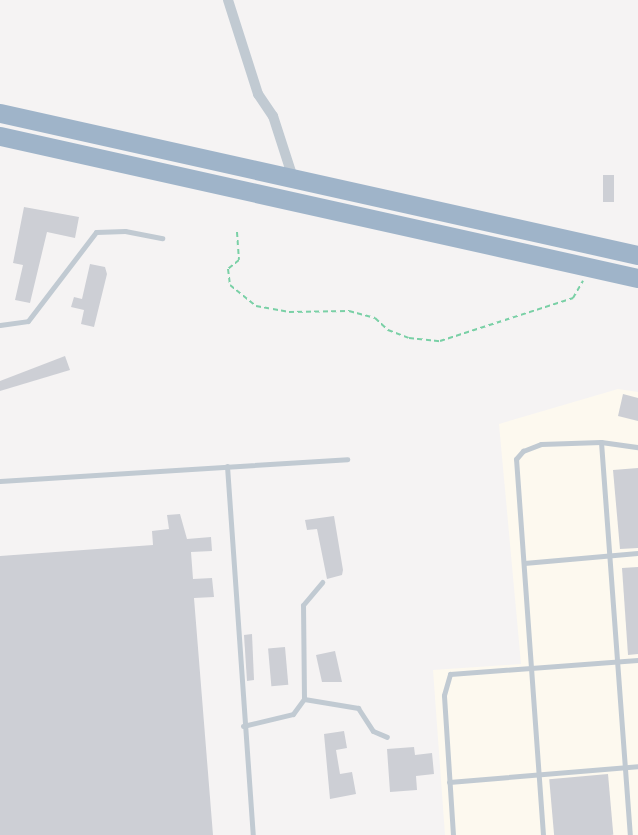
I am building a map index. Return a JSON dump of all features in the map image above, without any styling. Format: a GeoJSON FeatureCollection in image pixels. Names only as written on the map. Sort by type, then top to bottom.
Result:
{"type":"FeatureCollection","features":[{"type":"Feature","properties":{"kind":"highway"},"geometry":{"type":"LineString","coordinates":[[0,113],[638,255]]}},
{"type":"Feature","properties":{"kind":"highway"},"geometry":{"type":"LineString","coordinates":[[0,136],[638,278]]}},
{"type":"Feature","properties":{"kind":"street"},"geometry":{"type":"LineString","coordinates":[[228,0],[258,94],[273,116],[293,178]]}},
{"type":"Feature","properties":{"kind":"lane"},"geometry":{"type":"LineString","coordinates":[[0,325],[28,321],[96,232],[125,231],[162,238]]}},
{"type":"Feature","properties":{"kind":"lane"},"geometry":{"type":"LineString","coordinates":[[601,442],[629,835]]}},
{"type":"Feature","properties":{"kind":"lane"},"geometry":{"type":"LineString","coordinates":[[543,835],[516,459],[523,451],[541,444],[601,442],[638,447]]}},
{"type":"Feature","properties":{"kind":"lane"},"geometry":{"type":"LineString","coordinates":[[0,481],[347,459]]}},
{"type":"Feature","properties":{"kind":"lane"},"geometry":{"type":"LineString","coordinates":[[227,466],[243,726],[253,835]]}},
{"type":"Feature","properties":{"kind":"lane"},"geometry":{"type":"LineString","coordinates":[[524,564],[638,553]]}},
{"type":"Feature","properties":{"kind":"lane"},"geometry":{"type":"LineString","coordinates":[[243,726],[293,714],[304,699],[303,605],[322,582]]}},
{"type":"Feature","properties":{"kind":"lane"},"geometry":{"type":"LineString","coordinates":[[453,835],[444,681],[450,674],[638,660]]}},
{"type":"Feature","properties":{"kind":"lane"},"geometry":{"type":"LineString","coordinates":[[304,699],[358,708],[373,731],[387,737]]}},
{"type":"Feature","properties":{"kind":"lane"},"geometry":{"type":"LineString","coordinates":[[449,782],[540,772],[638,766]]}},
{"type":"Feature","properties":{"kind":"path"},"geometry":{"type":"LineString","coordinates":[[237,232],[239,260],[228,269],[230,285],[256,306],[289,312],[349,311],[375,318],[388,330],[409,338],[440,341],[573,298],[583,288],[583,266]]}},
{"type":"Feature","properties":{"kind":"shaded area"},"geometry":{"type":"Polygon","coordinates":[[[618,389],[638,392],[638,835],[445,835],[433,670],[521,664],[499,424],[618,389]]]}},
{"type":"Feature","properties":{"kind":"building"},"geometry":{"type":"Polygon","coordinates":[[[603,175],[614,175],[614,202],[603,202],[603,175]]]}},
{"type":"Feature","properties":{"kind":"building"},"geometry":{"type":"Polygon","coordinates":[[[24,207],[79,217],[75,238],[47,232],[30,303],[15,300],[23,265],[13,263],[24,207]]]}},
{"type":"Feature","properties":{"kind":"building"},"geometry":{"type":"Polygon","coordinates":[[[90,264],[105,267],[107,274],[94,327],[81,324],[84,310],[71,307],[74,297],[82,299],[90,264]]]}},
{"type":"Feature","properties":{"kind":"building"},"geometry":{"type":"Polygon","coordinates":[[[65,356],[70,370],[0,391],[0,381],[65,356]]]}},
{"type":"Feature","properties":{"kind":"building"},"geometry":{"type":"Polygon","coordinates":[[[623,394],[638,398],[638,421],[618,416],[623,394]]]}},
{"type":"Feature","properties":{"kind":"building"},"geometry":{"type":"Polygon","coordinates":[[[638,468],[638,548],[620,549],[613,470],[638,468]]]}},
{"type":"Feature","properties":{"kind":"building"},"geometry":{"type":"Polygon","coordinates":[[[180,514],[187,539],[211,537],[212,551],[191,552],[193,579],[212,578],[214,597],[194,598],[213,835],[0,835],[0,556],[153,545],[152,531],[169,529],[167,515],[180,514]]]}},
{"type":"Feature","properties":{"kind":"building"},"geometry":{"type":"Polygon","coordinates":[[[334,516],[343,570],[342,575],[327,579],[317,529],[307,530],[305,520],[334,516]]]}},
{"type":"Feature","properties":{"kind":"building"},"geometry":{"type":"Polygon","coordinates":[[[638,567],[638,654],[628,655],[622,568],[638,567]]]}},
{"type":"Feature","properties":{"kind":"building"},"geometry":{"type":"Polygon","coordinates":[[[252,634],[254,680],[247,681],[244,635],[252,634]]]}},
{"type":"Feature","properties":{"kind":"building"},"geometry":{"type":"Polygon","coordinates":[[[285,647],[288,685],[271,686],[268,648],[285,647]]]}},
{"type":"Feature","properties":{"kind":"building"},"geometry":{"type":"Polygon","coordinates":[[[335,651],[342,682],[322,682],[316,655],[335,651]]]}},
{"type":"Feature","properties":{"kind":"building"},"geometry":{"type":"Polygon","coordinates":[[[344,731],[347,748],[336,750],[340,774],[352,772],[356,794],[330,799],[324,734],[344,731]]]}},
{"type":"Feature","properties":{"kind":"building"},"geometry":{"type":"Polygon","coordinates":[[[414,747],[415,755],[432,753],[434,774],[416,776],[417,790],[390,792],[387,749],[414,747]]]}},
{"type":"Feature","properties":{"kind":"building"},"geometry":{"type":"Polygon","coordinates":[[[608,774],[613,835],[554,835],[549,779],[608,774]]]}}]}
